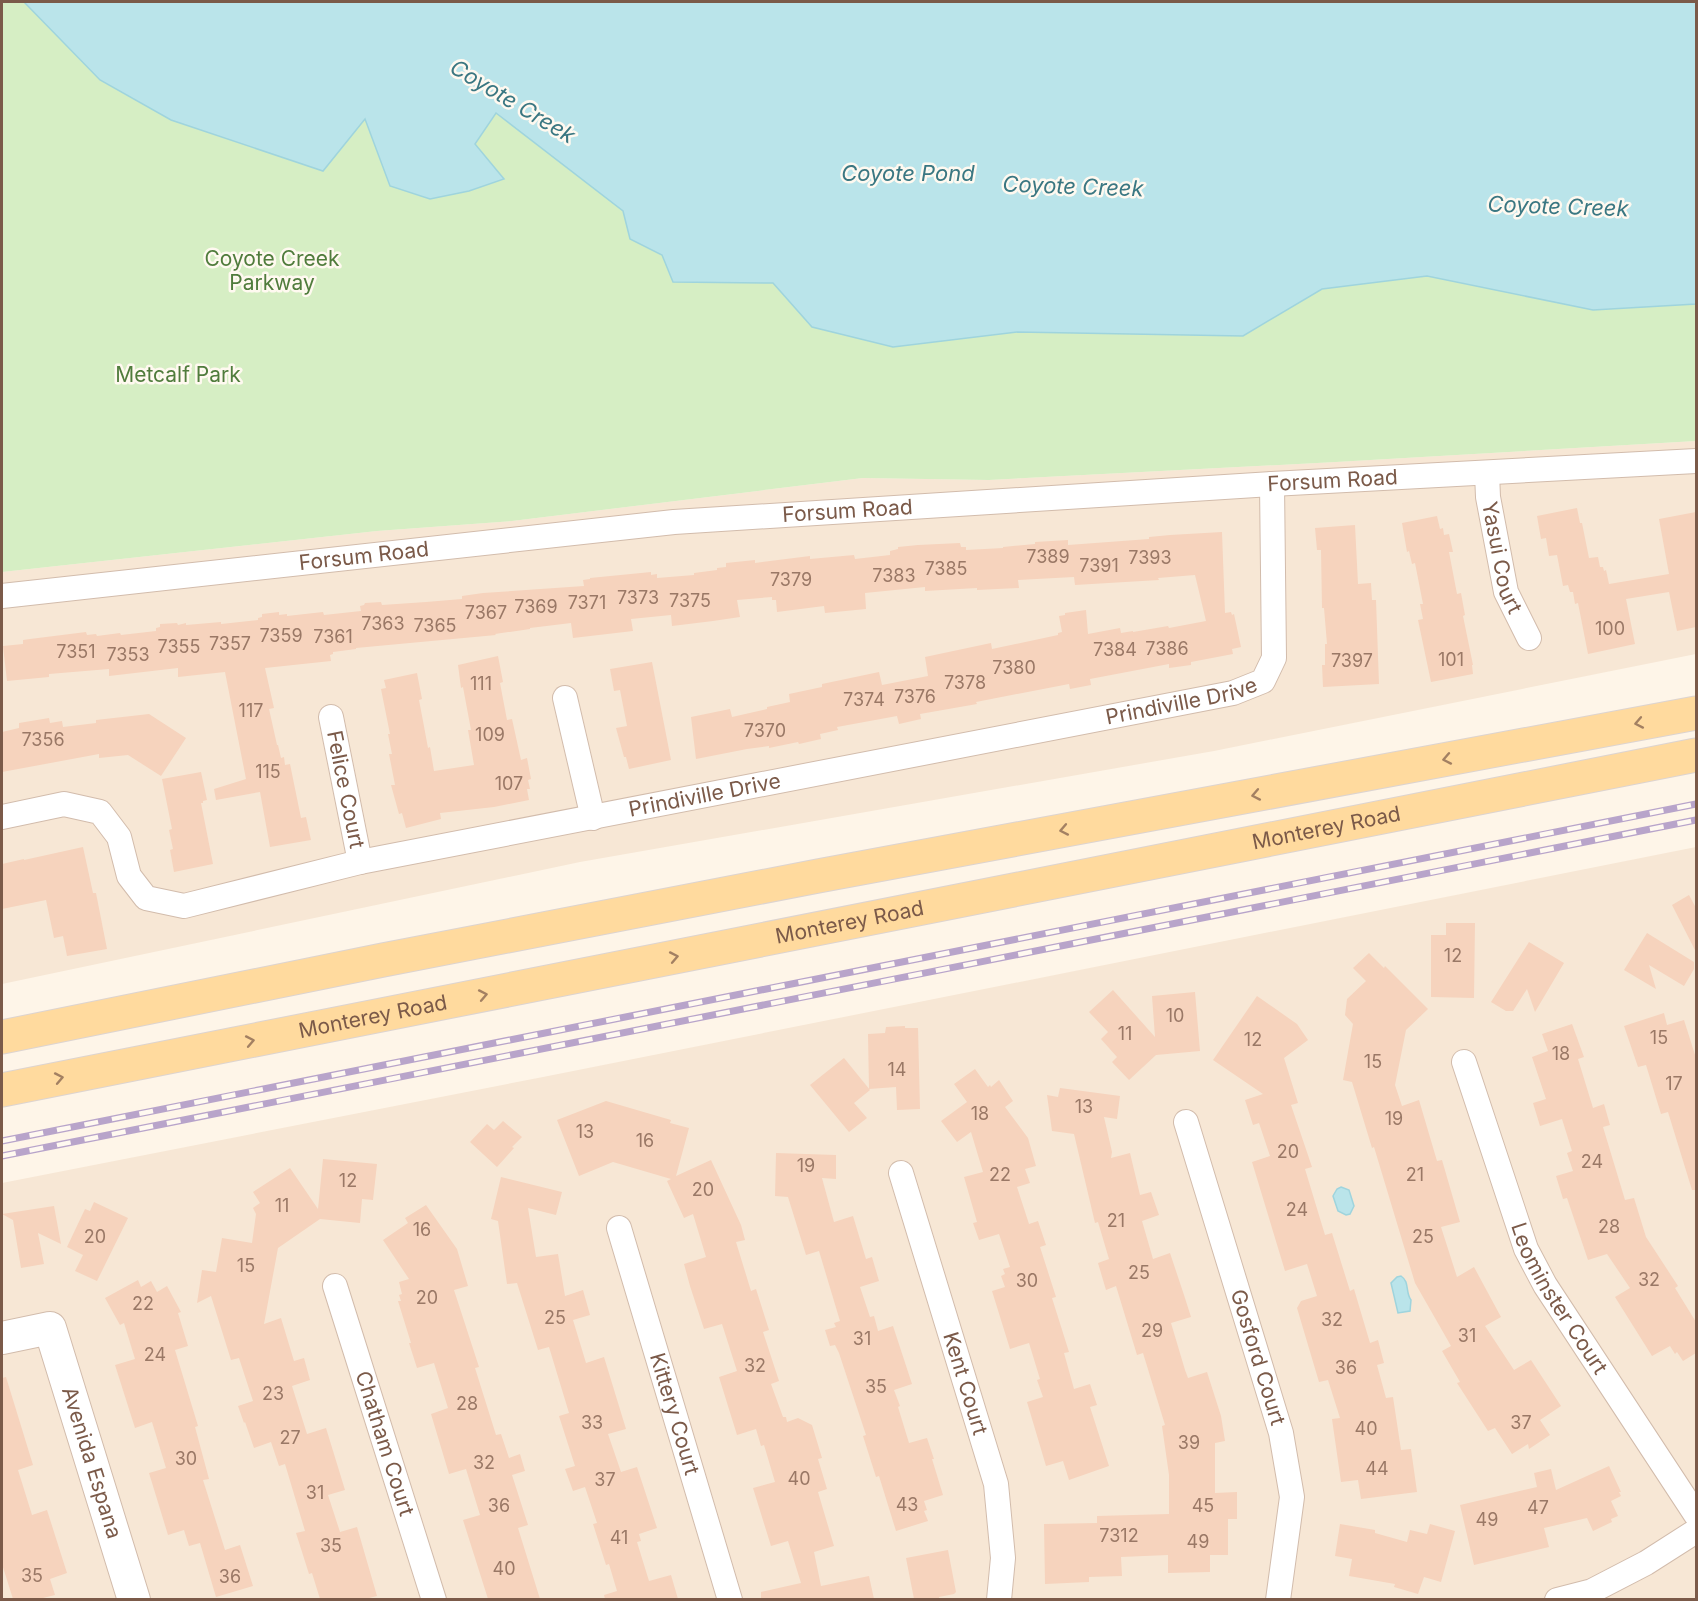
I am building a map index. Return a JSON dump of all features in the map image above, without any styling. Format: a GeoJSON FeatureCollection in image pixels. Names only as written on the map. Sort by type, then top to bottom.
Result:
{"type":"FeatureCollection","features":[{"type":"Feature","properties":{"kind":"main road"},"geometry":{"type":"LineString","coordinates":[[2,1037],[818,876],[1696,713]]}},
{"type":"Feature","properties":{"kind":"main road","name":"Monterey Road"},"geometry":{"type":"LineString","coordinates":[[2,1090],[1696,754]]}},
{"type":"Feature","properties":{"kind":"street","name":"Forsum Road"},"geometry":{"type":"LineString","coordinates":[[2,596],[674,522],[1272,484],[1696,461]]}},
{"type":"Feature","properties":{"kind":"street","name":"Yasui Court"},"geometry":{"type":"LineString","coordinates":[[1486,473],[1488,497],[1506,592],[1529,638]]}},
{"type":"Feature","properties":{"kind":"street","name":"Prindiville Drive"},"geometry":{"type":"LineString","coordinates":[[2,817],[64,804],[100,812],[119,837],[129,876],[146,898],[184,906],[360,862],[1233,693],[1263,681],[1274,658],[1272,484]]}},
{"type":"Feature","properties":{"kind":"street"},"geometry":{"type":"LineString","coordinates":[[565,698],[593,818]]}},
{"type":"Feature","properties":{"kind":"street","name":"Felice Court"},"geometry":{"type":"LineString","coordinates":[[331,717],[360,862]]}},
{"type":"Feature","properties":{"kind":"street","name":"Leominster Court"},"geometry":{"type":"LineString","coordinates":[[1464,1062],[1526,1249],[1545,1285],[1696,1515]]}},
{"type":"Feature","properties":{"kind":"street","name":"Gosford Court"},"geometry":{"type":"LineString","coordinates":[[1186,1122],[1281,1433],[1292,1497],[1278,1599]]}},
{"type":"Feature","properties":{"kind":"street","name":"Kent Court"},"geometry":{"type":"LineString","coordinates":[[901,1173],[996,1484],[1003,1558],[999,1599]]}},
{"type":"Feature","properties":{"kind":"street","name":"Kittery Court"},"geometry":{"type":"LineString","coordinates":[[619,1228],[730,1599]]}},
{"type":"Feature","properties":{"kind":"street","name":"Chatham Court"},"geometry":{"type":"LineString","coordinates":[[335,1286],[434,1599]]}},
{"type":"Feature","properties":{"kind":"street","name":"Avenida Espana"},"geometry":{"type":"LineString","coordinates":[[2,1338],[50,1328],[134,1599]]}},
{"type":"Feature","properties":{"kind":"street"},"geometry":{"type":"LineString","coordinates":[[1557,1599],[1592,1592],[1646,1563],[1696,1531]]}},
{"type":"Feature","properties":{"kind":"shaded area"},"geometry":{"type":"Polygon","coordinates":[[[1696,441],[1696,654],[1214,751],[580,862],[2,984],[2,572],[377,531],[512,521],[863,478],[989,480],[1696,441]]]}},
{"type":"Feature","properties":{"kind":"shaded area"},"geometry":{"type":"Polygon","coordinates":[[[1696,847],[1696,1599],[2,1600],[2,1183],[1696,847]]]}},
{"type":"Feature","properties":{"kind":"green space","name":"Coyote Creek Parkway"},"geometry":{"type":"Polygon","coordinates":[[[2,2],[1696,2],[1696,441],[989,480],[863,478],[512,521],[377,531],[2,572],[2,2]]]}},
{"type":"Feature","properties":{"kind":"water","name":"Coyote Pond"},"geometry":{"type":"Polygon","coordinates":[[[24,2],[1696,2],[1696,304],[1593,310],[1427,276],[1322,289],[1243,336],[1017,332],[893,347],[812,327],[773,283],[673,282],[662,255],[630,239],[623,211],[496,113],[475,144],[504,179],[469,191],[430,199],[390,186],[365,119],[323,171],[171,120],[100,80],[24,2]]]}},
{"type":"Feature","properties":{"kind":"water"},"geometry":{"type":"Polygon","coordinates":[[[1341,1187],[1349,1190],[1354,1206],[1350,1214],[1346,1215],[1338,1211],[1333,1196],[1341,1187]]]}},
{"type":"Feature","properties":{"kind":"water"},"geometry":{"type":"Polygon","coordinates":[[[1401,1276],[1406,1281],[1411,1300],[1410,1311],[1398,1313],[1391,1283],[1401,1276]]]}},
{"type":"Feature","properties":{"kind":"building"},"geometry":{"type":"Polygon","coordinates":[[[1577,508],[1589,558],[1598,557],[1600,567],[1606,570],[1609,584],[1669,574],[1659,519],[1696,512],[1696,627],[1677,631],[1669,592],[1626,599],[1635,644],[1588,654],[1578,603],[1575,604],[1573,592],[1570,592],[1568,585],[1563,586],[1557,555],[1549,556],[1546,538],[1541,539],[1537,516],[1577,508]]]}},
{"type":"Feature","properties":{"kind":"building"},"geometry":{"type":"Polygon","coordinates":[[[1437,516],[1444,535],[1449,534],[1453,552],[1449,552],[1457,594],[1461,593],[1473,674],[1431,682],[1418,620],[1423,619],[1420,604],[1423,604],[1415,563],[1412,564],[1409,551],[1407,552],[1402,523],[1437,516]]]}},
{"type":"Feature","properties":{"kind":"building"},"geometry":{"type":"Polygon","coordinates":[[[1355,525],[1358,584],[1371,583],[1372,600],[1376,600],[1379,684],[1323,687],[1322,665],[1325,665],[1325,644],[1327,644],[1324,608],[1322,608],[1321,550],[1317,550],[1315,528],[1355,525]]]}},
{"type":"Feature","properties":{"kind":"building"},"geometry":{"type":"Polygon","coordinates":[[[1222,532],[1225,613],[1234,614],[1241,647],[1232,649],[1233,654],[1191,662],[1191,665],[1169,668],[1169,664],[1090,679],[1091,685],[1070,689],[1069,684],[976,702],[977,704],[920,714],[921,719],[899,724],[897,716],[837,727],[838,730],[820,734],[821,739],[799,744],[798,742],[769,748],[769,746],[747,749],[696,759],[691,717],[730,709],[732,717],[767,709],[767,707],[790,702],[789,694],[822,687],[822,684],[879,672],[882,685],[928,676],[925,657],[991,643],[992,649],[1058,635],[1062,632],[1059,616],[1065,613],[1086,610],[1088,634],[1120,628],[1121,633],[1133,632],[1206,621],[1195,575],[1158,578],[1159,580],[1075,585],[1074,577],[1018,580],[1019,588],[925,591],[925,587],[865,593],[866,609],[825,613],[824,606],[777,612],[776,600],[772,600],[772,597],[737,600],[740,617],[713,621],[672,626],[671,615],[631,619],[633,631],[573,638],[571,623],[496,635],[356,648],[333,652],[330,655],[331,661],[265,668],[274,708],[269,709],[277,745],[281,758],[284,757],[285,765],[290,764],[301,818],[306,817],[311,840],[270,847],[260,792],[216,800],[214,789],[246,779],[225,672],[178,677],[178,668],[109,676],[109,669],[49,674],[49,677],[7,681],[3,646],[23,644],[23,640],[86,632],[87,635],[96,634],[97,636],[156,631],[160,624],[186,623],[186,625],[221,622],[221,624],[258,620],[262,614],[279,612],[279,615],[287,614],[287,616],[323,612],[324,615],[361,611],[360,606],[365,603],[381,602],[382,605],[426,602],[462,599],[462,596],[483,593],[584,586],[583,580],[590,578],[651,572],[651,575],[657,574],[657,578],[694,575],[694,573],[726,567],[726,563],[755,560],[755,563],[810,556],[810,559],[854,555],[855,559],[890,555],[890,551],[898,547],[918,545],[960,543],[961,547],[966,547],[966,550],[1003,548],[1035,544],[1035,542],[1068,540],[1068,545],[1222,532]]]}},
{"type":"Feature","properties":{"kind":"building"},"geometry":{"type":"Polygon","coordinates":[[[498,656],[507,720],[512,719],[521,760],[527,758],[531,779],[528,780],[530,789],[527,789],[529,800],[494,807],[440,813],[441,819],[406,828],[402,813],[399,814],[391,785],[395,785],[389,754],[392,754],[388,734],[390,734],[381,689],[386,688],[384,680],[417,673],[422,699],[419,700],[434,771],[474,765],[468,730],[471,730],[458,665],[498,656]]]}},
{"type":"Feature","properties":{"kind":"building"},"geometry":{"type":"Polygon","coordinates":[[[652,662],[671,760],[629,769],[616,728],[627,726],[620,690],[614,691],[610,669],[652,662]]]}},
{"type":"Feature","properties":{"kind":"building"},"geometry":{"type":"Polygon","coordinates":[[[149,714],[186,738],[161,776],[128,755],[99,758],[99,754],[2,772],[2,732],[19,728],[19,723],[49,718],[50,723],[62,721],[63,727],[96,723],[96,720],[149,714]]]}},
{"type":"Feature","properties":{"kind":"building"},"geometry":{"type":"Polygon","coordinates":[[[201,772],[207,800],[201,803],[213,864],[174,872],[169,830],[172,829],[162,779],[201,772]]]}},
{"type":"Feature","properties":{"kind":"building"},"geometry":{"type":"Polygon","coordinates":[[[83,847],[93,893],[96,893],[107,949],[67,956],[63,936],[54,938],[46,900],[2,909],[2,864],[83,847]]]}},
{"type":"Feature","properties":{"kind":"building"},"geometry":{"type":"Polygon","coordinates":[[[1689,895],[1696,908],[1696,952],[1672,905],[1689,895]]]}},
{"type":"Feature","properties":{"kind":"building"},"geometry":{"type":"Polygon","coordinates":[[[1446,923],[1475,923],[1474,998],[1431,997],[1431,935],[1446,935],[1446,923]]]}},
{"type":"Feature","properties":{"kind":"building"},"geometry":{"type":"Polygon","coordinates":[[[1647,933],[1694,962],[1694,969],[1684,986],[1649,965],[1656,989],[1624,970],[1647,933]]]}},
{"type":"Feature","properties":{"kind":"building"},"geometry":{"type":"Polygon","coordinates":[[[1529,942],[1564,963],[1535,1012],[1527,989],[1513,1011],[1506,1011],[1491,1002],[1529,942]]]}},
{"type":"Feature","properties":{"kind":"building"},"geometry":{"type":"Polygon","coordinates":[[[1369,953],[1428,1009],[1406,1030],[1395,1085],[1402,1106],[1419,1100],[1437,1161],[1442,1160],[1460,1222],[1441,1227],[1457,1277],[1474,1267],[1501,1317],[1485,1326],[1514,1370],[1531,1360],[1561,1406],[1540,1420],[1550,1435],[1529,1449],[1528,1444],[1512,1454],[1495,1428],[1488,1431],[1457,1383],[1460,1382],[1442,1351],[1451,1346],[1415,1283],[1352,1082],[1343,1080],[1353,1024],[1345,1015],[1347,999],[1366,981],[1353,968],[1369,953]]]}},
{"type":"Feature","properties":{"kind":"building"},"geometry":{"type":"Polygon","coordinates":[[[1113,990],[1155,1037],[1152,996],[1195,992],[1200,1051],[1156,1055],[1129,1080],[1112,1062],[1117,1057],[1101,1039],[1108,1032],[1089,1012],[1113,990]]]}},
{"type":"Feature","properties":{"kind":"building"},"geometry":{"type":"Polygon","coordinates":[[[1257,996],[1297,1024],[1308,1040],[1284,1058],[1298,1103],[1291,1105],[1312,1167],[1305,1169],[1325,1235],[1332,1233],[1350,1291],[1354,1289],[1370,1343],[1378,1340],[1384,1363],[1377,1365],[1386,1398],[1393,1397],[1401,1450],[1411,1449],[1417,1492],[1361,1499],[1358,1480],[1341,1482],[1332,1419],[1340,1418],[1328,1380],[1319,1382],[1297,1308],[1301,1301],[1317,1296],[1307,1264],[1285,1271],[1252,1162],[1270,1156],[1259,1123],[1253,1125],[1245,1100],[1263,1094],[1213,1060],[1257,996]]]}},
{"type":"Feature","properties":{"kind":"building"},"geometry":{"type":"Polygon","coordinates":[[[1664,1013],[1667,1025],[1684,1020],[1696,1058],[1696,1190],[1692,1190],[1668,1112],[1661,1114],[1646,1065],[1638,1067],[1624,1026],[1664,1013]]]}},
{"type":"Feature","properties":{"kind":"building"},"geometry":{"type":"Polygon","coordinates":[[[1572,1024],[1584,1057],[1578,1059],[1593,1108],[1604,1104],[1610,1125],[1603,1127],[1625,1200],[1634,1198],[1646,1237],[1678,1286],[1675,1288],[1696,1322],[1696,1353],[1683,1361],[1670,1346],[1652,1356],[1615,1297],[1630,1288],[1607,1254],[1588,1260],[1567,1198],[1563,1199],[1556,1176],[1573,1171],[1567,1153],[1572,1151],[1562,1119],[1540,1126],[1533,1103],[1546,1099],[1532,1057],[1548,1051],[1542,1034],[1572,1024]]]}},
{"type":"Feature","properties":{"kind":"building"},"geometry":{"type":"Polygon","coordinates":[[[905,1026],[905,1028],[918,1028],[920,1109],[897,1110],[896,1087],[869,1089],[868,1034],[885,1033],[886,1027],[905,1026]]]}},
{"type":"Feature","properties":{"kind":"building"},"geometry":{"type":"Polygon","coordinates":[[[844,1058],[870,1090],[854,1103],[867,1118],[849,1132],[810,1085],[844,1058]]]}},
{"type":"Feature","properties":{"kind":"building"},"geometry":{"type":"Polygon","coordinates":[[[975,1069],[988,1087],[999,1080],[1013,1101],[1005,1107],[1028,1138],[1036,1166],[1025,1169],[1030,1183],[1017,1187],[1029,1224],[1038,1221],[1046,1245],[1040,1247],[1056,1297],[1052,1298],[1069,1352],[1064,1353],[1074,1389],[1090,1384],[1097,1405],[1090,1407],[1109,1466],[1069,1480],[1063,1461],[1046,1466],[1027,1402],[1043,1397],[1029,1343],[1010,1349],[992,1291],[1005,1287],[1001,1276],[1005,1274],[1003,1269],[1010,1267],[999,1234],[979,1240],[973,1223],[977,1222],[964,1177],[983,1172],[971,1132],[957,1142],[941,1121],[967,1102],[954,1084],[975,1069]]]}},
{"type":"Feature","properties":{"kind":"building"},"geometry":{"type":"Polygon","coordinates":[[[1060,1088],[1120,1096],[1117,1119],[1104,1117],[1112,1152],[1111,1158],[1130,1153],[1140,1195],[1151,1192],[1159,1215],[1142,1221],[1153,1259],[1170,1253],[1191,1317],[1171,1323],[1188,1378],[1207,1372],[1221,1416],[1225,1441],[1215,1443],[1215,1493],[1237,1492],[1237,1519],[1228,1519],[1228,1555],[1210,1555],[1210,1572],[1168,1573],[1168,1555],[1121,1557],[1122,1576],[1089,1577],[1089,1582],[1045,1584],[1044,1524],[1097,1523],[1097,1516],[1169,1514],[1169,1475],[1162,1426],[1165,1425],[1143,1353],[1137,1355],[1116,1286],[1106,1290],[1098,1263],[1109,1259],[1098,1222],[1095,1223],[1074,1134],[1052,1131],[1047,1095],[1058,1097],[1060,1088]]]}},
{"type":"Feature","properties":{"kind":"building"},"geometry":{"type":"Polygon","coordinates":[[[606,1101],[671,1120],[670,1123],[689,1128],[676,1176],[711,1160],[741,1225],[745,1240],[736,1242],[751,1291],[756,1289],[769,1330],[763,1332],[779,1381],[771,1384],[783,1417],[786,1417],[787,1422],[798,1418],[812,1425],[822,1458],[818,1459],[827,1489],[818,1492],[834,1546],[814,1552],[821,1586],[869,1576],[874,1599],[761,1599],[761,1592],[801,1583],[788,1541],[771,1546],[753,1488],[775,1482],[764,1445],[761,1446],[756,1429],[737,1435],[719,1377],[737,1371],[722,1324],[704,1329],[690,1286],[684,1264],[706,1257],[693,1214],[684,1218],[667,1181],[671,1179],[613,1162],[579,1176],[557,1120],[606,1101]]]}},
{"type":"Feature","properties":{"kind":"building"},"geometry":{"type":"Polygon","coordinates":[[[503,1121],[522,1137],[497,1167],[470,1142],[487,1124],[494,1130],[503,1121]]]}},
{"type":"Feature","properties":{"kind":"building"},"geometry":{"type":"Polygon","coordinates":[[[776,1153],[836,1155],[836,1179],[822,1178],[834,1222],[853,1216],[866,1259],[872,1257],[879,1281],[860,1287],[870,1317],[874,1316],[878,1331],[893,1326],[912,1384],[894,1390],[909,1443],[927,1438],[934,1459],[932,1459],[943,1495],[924,1501],[927,1510],[924,1511],[928,1521],[896,1531],[879,1476],[876,1477],[863,1436],[866,1435],[839,1353],[835,1345],[830,1346],[825,1330],[836,1327],[834,1323],[840,1321],[819,1251],[806,1255],[788,1197],[775,1196],[776,1153]]]}},
{"type":"Feature","properties":{"kind":"building"},"geometry":{"type":"Polygon","coordinates":[[[323,1159],[377,1164],[373,1200],[362,1199],[360,1223],[320,1219],[278,1248],[264,1324],[281,1318],[294,1361],[304,1358],[310,1380],[292,1386],[307,1434],[326,1428],[345,1490],[328,1495],[340,1532],[357,1527],[377,1596],[365,1599],[320,1599],[296,1533],[305,1531],[285,1464],[279,1466],[271,1442],[254,1448],[238,1406],[253,1401],[239,1358],[231,1360],[211,1296],[197,1303],[202,1270],[216,1272],[222,1238],[252,1243],[256,1214],[253,1208],[260,1203],[253,1192],[290,1168],[318,1209],[323,1159]]]}},
{"type":"Feature","properties":{"kind":"building"},"geometry":{"type":"Polygon","coordinates":[[[501,1177],[562,1192],[556,1215],[528,1208],[536,1257],[558,1254],[565,1296],[583,1290],[590,1315],[573,1320],[586,1363],[604,1357],[626,1429],[608,1434],[621,1472],[637,1467],[657,1528],[639,1534],[641,1541],[637,1542],[649,1581],[671,1575],[678,1599],[605,1599],[604,1595],[617,1591],[593,1524],[597,1523],[585,1487],[573,1491],[565,1469],[575,1466],[559,1416],[569,1413],[549,1347],[538,1350],[517,1283],[507,1284],[498,1221],[491,1219],[501,1177]]]}},
{"type":"Feature","properties":{"kind":"building"},"geometry":{"type":"Polygon","coordinates":[[[94,1202],[128,1218],[97,1281],[75,1271],[83,1255],[67,1247],[85,1209],[90,1211],[94,1202]]]}},
{"type":"Feature","properties":{"kind":"building"},"geometry":{"type":"Polygon","coordinates":[[[426,1205],[457,1249],[468,1286],[454,1290],[479,1367],[475,1368],[496,1435],[501,1434],[509,1458],[520,1454],[525,1471],[512,1475],[528,1525],[518,1528],[540,1599],[488,1599],[463,1520],[480,1515],[466,1469],[449,1474],[431,1414],[448,1408],[434,1363],[417,1368],[409,1343],[411,1343],[398,1301],[401,1301],[399,1295],[402,1294],[399,1282],[409,1279],[383,1240],[408,1223],[405,1218],[426,1205]]]}},
{"type":"Feature","properties":{"kind":"building"},"geometry":{"type":"Polygon","coordinates":[[[54,1206],[61,1244],[38,1233],[44,1264],[21,1268],[13,1220],[2,1214],[54,1206]]]}},
{"type":"Feature","properties":{"kind":"building"},"geometry":{"type":"Polygon","coordinates":[[[138,1280],[141,1287],[151,1281],[157,1292],[167,1286],[181,1312],[178,1313],[188,1346],[175,1350],[198,1426],[195,1427],[209,1479],[203,1480],[225,1550],[240,1545],[253,1586],[216,1597],[200,1543],[189,1546],[184,1530],[168,1535],[149,1473],[166,1468],[152,1422],[135,1428],[115,1365],[135,1359],[124,1323],[120,1325],[105,1298],[138,1280]]]}},
{"type":"Feature","properties":{"kind":"building"},"geometry":{"type":"Polygon","coordinates":[[[6,1377],[33,1465],[18,1470],[32,1515],[47,1510],[67,1573],[50,1579],[55,1595],[39,1599],[13,1599],[2,1564],[2,1378],[6,1377]]]}},
{"type":"Feature","properties":{"kind":"building"},"geometry":{"type":"Polygon","coordinates":[[[1609,1466],[1621,1492],[1619,1492],[1621,1496],[1611,1501],[1618,1516],[1611,1519],[1612,1522],[1593,1531],[1587,1518],[1544,1528],[1549,1547],[1474,1565],[1460,1505],[1537,1487],[1534,1473],[1551,1469],[1556,1490],[1609,1466]]]}},
{"type":"Feature","properties":{"kind":"building"},"geometry":{"type":"Polygon","coordinates":[[[1340,1524],[1375,1530],[1375,1533],[1407,1542],[1410,1530],[1427,1534],[1430,1524],[1455,1531],[1441,1582],[1424,1577],[1418,1594],[1394,1587],[1395,1584],[1349,1576],[1352,1559],[1335,1556],[1340,1524]]]}},
{"type":"Feature","properties":{"kind":"building"},"geometry":{"type":"Polygon","coordinates":[[[948,1550],[956,1592],[939,1597],[939,1599],[914,1599],[906,1558],[948,1550]]]}},
{"type":"Feature","properties":{"kind":"railway"},"geometry":{"type":"LineString","coordinates":[[2,1141],[1696,804]]}},
{"type":"Feature","properties":{"kind":"railway"},"geometry":{"type":"LineString","coordinates":[[2,1156],[1696,820]]}},
{"type":"Feature","properties":{"kind":"water label","name":"Coyote Creek"},"geometry":{"type":"Point","coordinates":[513,101]}},
{"type":"Feature","properties":{"kind":"water label","name":"Coyote Creek"},"geometry":{"type":"Point","coordinates":[1073,186]}},
{"type":"Feature","properties":{"kind":"water label","name":"Coyote Creek"},"geometry":{"type":"Point","coordinates":[1558,206]}},
{"type":"Feature","properties":{"kind":"park label","name":"Metcalf Park"},"geometry":{"type":"Point","coordinates":[178,375]}}]}
